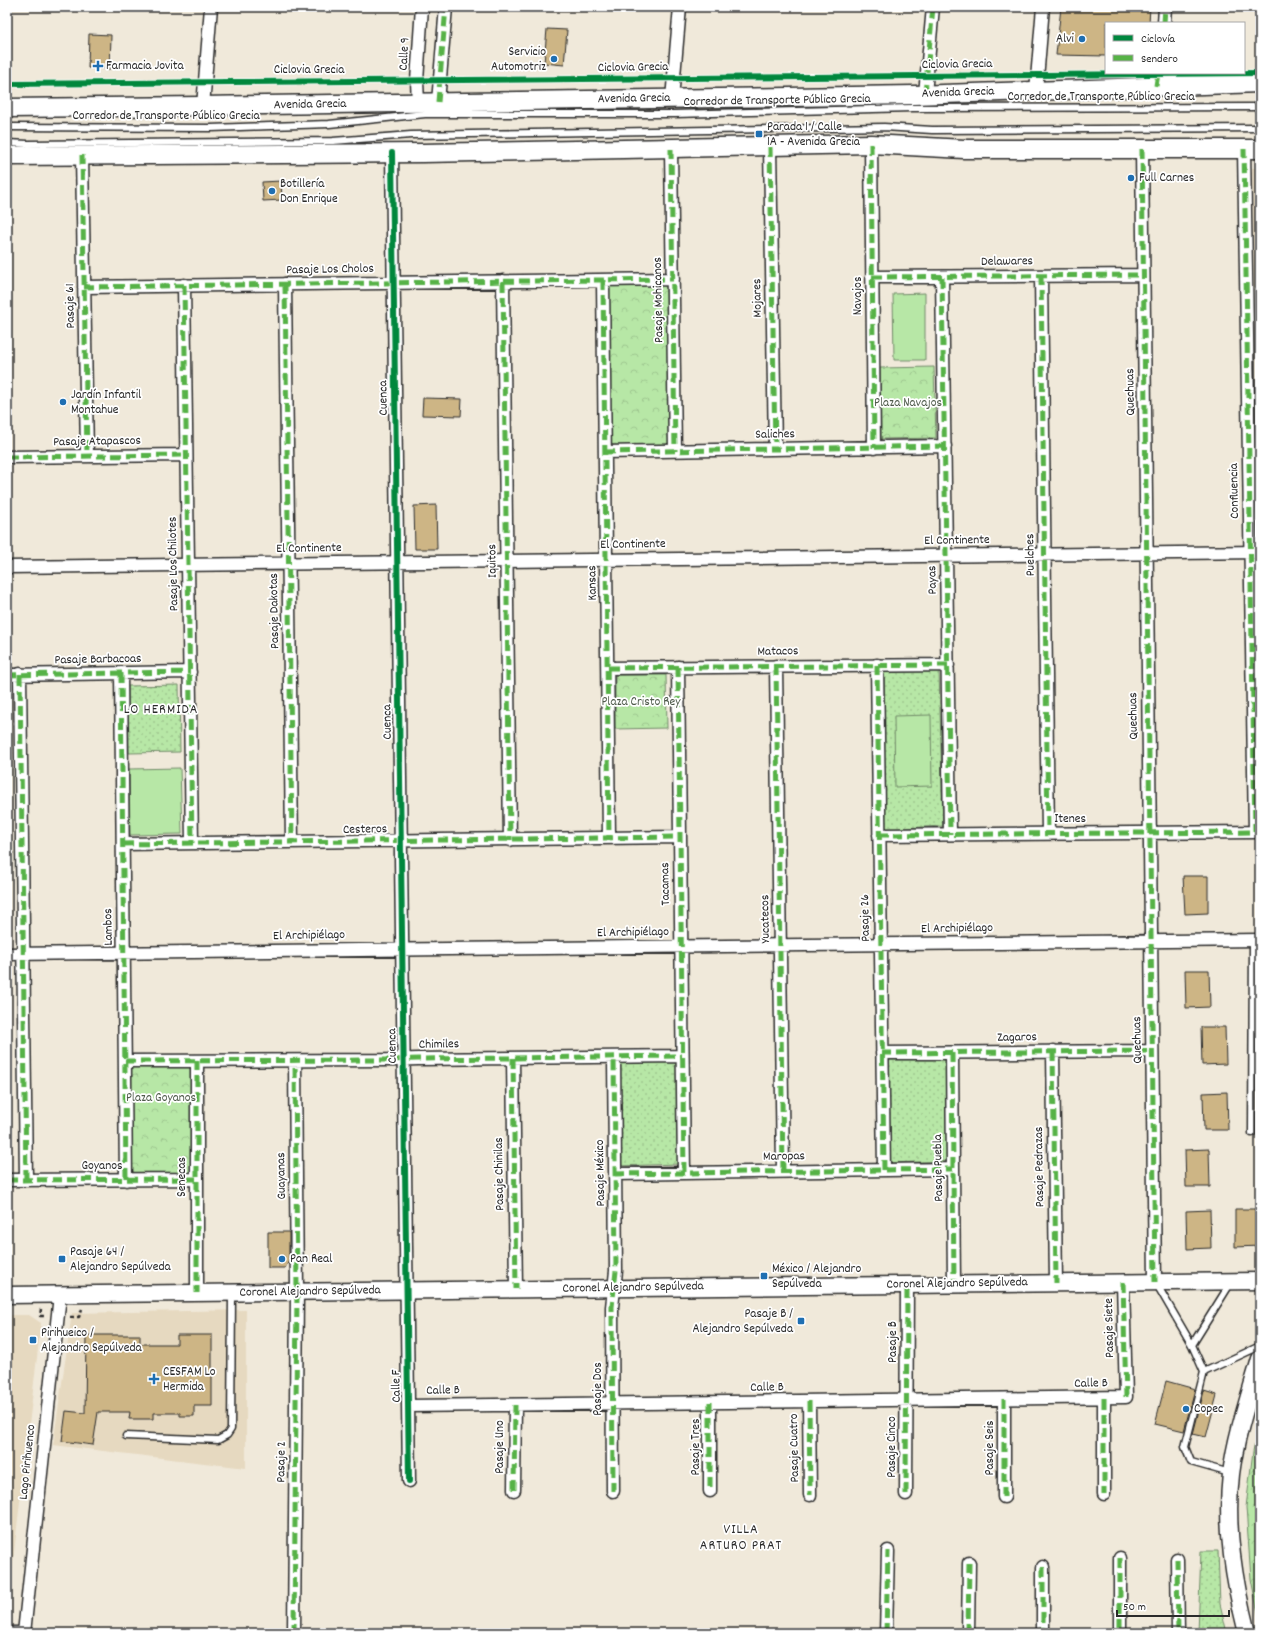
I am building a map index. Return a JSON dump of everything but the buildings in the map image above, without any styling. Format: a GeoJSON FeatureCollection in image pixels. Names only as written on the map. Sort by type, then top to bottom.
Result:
{"type":"FeatureCollection","features":[{"type":"Feature","properties":{"kind":"main road","name":"Avenida Grecia"},"geometry":{"type":"LineString","coordinates":[[7,108],[418,103],[675,93],[925,89],[1031,91],[1157,80],[1260,83]]}},
{"type":"Feature","properties":{"kind":"main road"},"geometry":{"type":"LineString","coordinates":[[7,156],[392,153],[671,149],[871,144],[964,149],[1252,149]]}},
{"type":"Feature","properties":{"kind":"street"},"geometry":{"type":"LineString","coordinates":[[203,106],[211,7]]}},
{"type":"Feature","properties":{"kind":"street","name":"Calle 9"},"geometry":{"type":"LineString","coordinates":[[418,103],[417,81],[422,7]]}},
{"type":"Feature","properties":{"kind":"street"},"geometry":{"type":"LineString","coordinates":[[438,102],[446,7]]}},
{"type":"Feature","properties":{"kind":"street"},"geometry":{"type":"LineString","coordinates":[[675,93],[680,7]]}},
{"type":"Feature","properties":{"kind":"street"},"geometry":{"type":"LineString","coordinates":[[925,89],[933,7]]}},
{"type":"Feature","properties":{"kind":"street"},"geometry":{"type":"LineString","coordinates":[[1031,91],[1043,7]]}},
{"type":"Feature","properties":{"kind":"street"},"geometry":{"type":"LineString","coordinates":[[1164,22],[1165,7]]}},
{"type":"Feature","properties":{"kind":"street","name":"Navajos"},"geometry":{"type":"LineString","coordinates":[[871,144],[874,448]]}},
{"type":"Feature","properties":{"kind":"street","name":"Mojares"},"geometry":{"type":"LineString","coordinates":[[770,147],[775,449]]}},
{"type":"Feature","properties":{"kind":"street","name":"Pasaje Mohicanos"},"geometry":{"type":"LineString","coordinates":[[671,149],[675,450]]}},
{"type":"Feature","properties":{"kind":"street","name":"Quechuas"},"geometry":{"type":"LineString","coordinates":[[1142,149],[1155,1282]]}},
{"type":"Feature","properties":{"kind":"street","name":"Confluencia"},"geometry":{"type":"LineString","coordinates":[[1252,149],[1257,832]]}},
{"type":"Feature","properties":{"kind":"street","name":"Cuenca"},"geometry":{"type":"LineString","coordinates":[[392,153],[407,1291]]}},
{"type":"Feature","properties":{"kind":"street","name":"Pasaje 61"},"geometry":{"type":"LineString","coordinates":[[82,155],[87,456]]}},
{"type":"Feature","properties":{"kind":"street","name":"Delawares"},"geometry":{"type":"LineString","coordinates":[[872,277],[1143,275]]}},
{"type":"Feature","properties":{"kind":"street","name":"Payas"},"geometry":{"type":"LineString","coordinates":[[942,276],[950,834]]}},
{"type":"Feature","properties":{"kind":"street","name":"Puelches"},"geometry":{"type":"LineString","coordinates":[[1041,276],[1048,834]]}},
{"type":"Feature","properties":{"kind":"street","name":"Pasaje Los Cholos"},"geometry":{"type":"LineString","coordinates":[[84,287],[673,279]]}},
{"type":"Feature","properties":{"kind":"street","name":"Kansas"},"geometry":{"type":"LineString","coordinates":[[603,280],[610,838]]}},
{"type":"Feature","properties":{"kind":"street","name":"Iquitos"},"geometry":{"type":"LineString","coordinates":[[503,281],[510,840]]}},
{"type":"Feature","properties":{"kind":"street","name":"Pasaje Dakotas"},"geometry":{"type":"LineString","coordinates":[[284,284],[292,842]]}},
{"type":"Feature","properties":{"kind":"street","name":"Pasaje Los Chilotes"},"geometry":{"type":"LineString","coordinates":[[184,285],[192,843]]}},
{"type":"Feature","properties":{"kind":"street","name":"Saliches"},"geometry":{"type":"LineString","coordinates":[[605,452],[945,446]]}},
{"type":"Feature","properties":{"kind":"street","name":"Pasaje Atapascos"},"geometry":{"type":"LineString","coordinates":[[7,457],[186,455]]}},
{"type":"Feature","properties":{"kind":"street","name":"El Continente"},"geometry":{"type":"LineString","coordinates":[[7,567],[1255,552]]}},
{"type":"Feature","properties":{"kind":"street","name":"Pasaje 26"},"geometry":{"type":"LineString","coordinates":[[877,665],[884,1170]]}},
{"type":"Feature","properties":{"kind":"street","name":"Matacos"},"geometry":{"type":"LineString","coordinates":[[608,668],[948,665]]}},
{"type":"Feature","properties":{"kind":"street","name":"Yucatecos"},"geometry":{"type":"LineString","coordinates":[[776,666],[783,1172]]}},
{"type":"Feature","properties":{"kind":"street","name":"Tacamas"},"geometry":{"type":"LineString","coordinates":[[678,667],[684,1173]]}},
{"type":"Feature","properties":{"kind":"street","name":"Pasaje Barbacoas"},"geometry":{"type":"LineString","coordinates":[[7,675],[190,672]]}},
{"type":"Feature","properties":{"kind":"street","name":"Lambos"},"geometry":{"type":"LineString","coordinates":[[121,673],[126,1180]]}},
{"type":"Feature","properties":{"kind":"street"},"geometry":{"type":"LineString","coordinates":[[20,674],[26,1180]]}},
{"type":"Feature","properties":{"kind":"street","name":"Itenes"},"geometry":{"type":"LineString","coordinates":[[879,835],[1257,832]]}},
{"type":"Feature","properties":{"kind":"street","name":"Cesteros"},"geometry":{"type":"LineString","coordinates":[[123,844],[680,837]]}},
{"type":"Feature","properties":{"kind":"street","name":"El Archipiélago"},"geometry":{"type":"LineString","coordinates":[[7,954],[1257,940]]}},
{"type":"Feature","properties":{"kind":"street","name":"Zagaros"},"geometry":{"type":"LineString","coordinates":[[882,1053],[1152,1051]]}},
{"type":"Feature","properties":{"kind":"street","name":"Pasaje Puebla"},"geometry":{"type":"LineString","coordinates":[[952,1052],[954,1284]]}},
{"type":"Feature","properties":{"kind":"street","name":"Pasaje Pedrazas"},"geometry":{"type":"LineString","coordinates":[[1053,1052],[1056,1283]]}},
{"type":"Feature","properties":{"kind":"street","name":"Chimiles"},"geometry":{"type":"LineString","coordinates":[[125,1061],[295,1061],[682,1056]]}},
{"type":"Feature","properties":{"kind":"street","name":"Pasaje México"},"geometry":{"type":"LineString","coordinates":[[614,1057],[616,1271],[614,1288]]}},
{"type":"Feature","properties":{"kind":"street","name":"Pasaje Chinilas"},"geometry":{"type":"LineString","coordinates":[[512,1058],[516,1289]]}},
{"type":"Feature","properties":{"kind":"street","name":"Senecas"},"geometry":{"type":"LineString","coordinates":[[196,1061],[197,1293]]}},
{"type":"Feature","properties":{"kind":"street","name":"Guayanas"},"geometry":{"type":"LineString","coordinates":[[295,1061],[298,1292]]}},
{"type":"Feature","properties":{"kind":"street","name":"Maropas"},"geometry":{"type":"LineString","coordinates":[[615,1174],[953,1169]]}},
{"type":"Feature","properties":{"kind":"street","name":"Goyanos"},"geometry":{"type":"LineString","coordinates":[[7,1180],[196,1179]]}},
{"type":"Feature","properties":{"kind":"street","name":"Coronel Alejandro Sepúlveda"},"geometry":{"type":"LineString","coordinates":[[7,1296],[1260,1280]]}},
{"type":"Feature","properties":{"kind":"street","name":"Pasaje Siete"},"geometry":{"type":"LineString","coordinates":[[1123,1282],[1126,1397]]}},
{"type":"Feature","properties":{"kind":"street","name":"Pasaje B"},"geometry":{"type":"LineString","coordinates":[[907,1285],[907,1400]]}},
{"type":"Feature","properties":{"kind":"street","name":"Pasaje Dos"},"geometry":{"type":"LineString","coordinates":[[612,1491],[612,1307],[614,1288]]}},
{"type":"Feature","properties":{"kind":"street","name":"Calle F"},"geometry":{"type":"LineString","coordinates":[[407,1291],[409,1481]]}},
{"type":"Feature","properties":{"kind":"street","name":"Pasaje 2"},"geometry":{"type":"LineString","coordinates":[[294,1633],[298,1292]]}},
{"type":"Feature","properties":{"kind":"street","name":"Lago Pirihuenco"},"geometry":{"type":"LineString","coordinates":[[24,1633],[60,1295]]}},
{"type":"Feature","properties":{"kind":"street"},"geometry":{"type":"LineString","coordinates":[[1247,1633],[1237,1590],[1231,1548],[1229,1524],[1231,1474],[1236,1443],[1260,1359]]}},
{"type":"Feature","properties":{"kind":"street","name":"Calle B"},"geometry":{"type":"LineString","coordinates":[[408,1406],[1126,1397]]}},
{"type":"Feature","properties":{"kind":"street"},"geometry":{"type":"LineString","coordinates":[[1104,1398],[1104,1494]]}},
{"type":"Feature","properties":{"kind":"street","name":"Pasaje Seis"},"geometry":{"type":"LineString","coordinates":[[1004,1399],[1004,1497]]}},
{"type":"Feature","properties":{"kind":"street","name":"Pasaje Cinco"},"geometry":{"type":"LineString","coordinates":[[906,1494],[907,1400]]}},
{"type":"Feature","properties":{"kind":"street","name":"Pasaje Cuatro"},"geometry":{"type":"LineString","coordinates":[[809,1401],[810,1495]]}},
{"type":"Feature","properties":{"kind":"street","name":"Pasaje Tres"},"geometry":{"type":"LineString","coordinates":[[710,1402],[710,1491]]}},
{"type":"Feature","properties":{"kind":"street","name":"Pasaje Uno"},"geometry":{"type":"LineString","coordinates":[[514,1405],[514,1490]]}},
{"type":"Feature","properties":{"kind":"street"},"geometry":{"type":"LineString","coordinates":[[886,1633],[888,1551]]}},
{"type":"Feature","properties":{"kind":"street"},"geometry":{"type":"LineString","coordinates":[[1120,1558],[1120,1633]]}},
{"type":"Feature","properties":{"kind":"street"},"geometry":{"type":"LineString","coordinates":[[1177,1559],[1178,1633]]}},
{"type":"Feature","properties":{"kind":"street"},"geometry":{"type":"LineString","coordinates":[[968,1633],[969,1563]]}},
{"type":"Feature","properties":{"kind":"street"},"geometry":{"type":"LineString","coordinates":[[1043,1567],[1043,1633]]}},
{"type":"Feature","properties":{"kind":"street"},"geometry":{"type":"LineString","coordinates":[[7,1633],[24,1633]]}},
{"type":"Feature","properties":{"kind":"lane"},"geometry":{"type":"LineString","coordinates":[[992,85],[1012,85],[1031,91]]}},
{"type":"Feature","properties":{"kind":"lane","name":"Corredor de Transporte Público Grecia"},"geometry":{"type":"LineString","coordinates":[[7,127],[211,128],[329,124],[425,114],[675,114],[912,108],[1260,107]]}},
{"type":"Feature","properties":{"kind":"lane","name":"Corredor de Transporte Público Grecia"},"geometry":{"type":"LineString","coordinates":[[7,143],[333,141],[411,135],[884,128],[932,130],[1260,128]]}},
{"type":"Feature","properties":{"kind":"lane"},"geometry":{"type":"LineString","coordinates":[[1252,1133],[1257,940]]}},
{"type":"Feature","properties":{"kind":"lane"},"geometry":{"type":"LineString","coordinates":[[1192,1345],[1232,1281]]}},
{"type":"Feature","properties":{"kind":"lane"},"geometry":{"type":"LineString","coordinates":[[1155,1282],[1192,1345],[1204,1372],[1185,1447],[1191,1462],[1231,1474]]}},
{"type":"Feature","properties":{"kind":"lane"},"geometry":{"type":"LineString","coordinates":[[126,1436],[218,1440],[227,1435],[231,1429],[232,1293]]}},
{"type":"Feature","properties":{"kind":"lane"},"geometry":{"type":"LineString","coordinates":[[1204,1372],[1260,1346]]}},
{"type":"Feature","properties":{"kind":"shaded area"},"geometry":{"type":"Polygon","coordinates":[[[1252,168],[1260,168],[1260,295],[1254,287],[1252,168]]]}},
{"type":"Feature","properties":{"kind":"shaded area","name":"CESFAM Lo Hermida"},"geometry":{"type":"Polygon","coordinates":[[[246,1310],[246,1468],[53,1445],[72,1313],[246,1310]]]}},
{"type":"Feature","properties":{"kind":"shaded area"},"geometry":{"type":"Polygon","coordinates":[[[7,1315],[29,1315],[41,1323],[10,1587],[7,1587],[7,1315]]]}},
{"type":"Feature","properties":{"kind":"green space"},"geometry":{"type":"Polygon","coordinates":[[[666,283],[670,445],[610,446],[607,284],[666,283]]]}},
{"type":"Feature","properties":{"kind":"green space"},"geometry":{"type":"Polygon","coordinates":[[[925,293],[925,360],[894,360],[893,294],[925,293]]]}},
{"type":"Feature","properties":{"kind":"green space","name":"Plaza Navajos"},"geometry":{"type":"Polygon","coordinates":[[[934,367],[936,438],[881,439],[880,368],[934,367]]]}},
{"type":"Feature","properties":{"kind":"green space"},"geometry":{"type":"Polygon","coordinates":[[[939,671],[943,826],[885,829],[884,672],[939,671]]]}},
{"type":"Feature","properties":{"kind":"green space","name":"Plaza Cristo Rey"},"geometry":{"type":"Polygon","coordinates":[[[615,675],[666,675],[667,728],[615,729],[615,675]]]}},
{"type":"Feature","properties":{"kind":"green space"},"geometry":{"type":"Polygon","coordinates":[[[179,685],[180,752],[129,753],[128,686],[179,685]]]}},
{"type":"Feature","properties":{"kind":"green space"},"geometry":{"type":"Polygon","coordinates":[[[931,715],[932,786],[895,787],[894,716],[931,715]]]}},
{"type":"Feature","properties":{"kind":"green space"},"geometry":{"type":"Polygon","coordinates":[[[180,768],[182,834],[130,835],[129,769],[180,768]]]}},
{"type":"Feature","properties":{"kind":"green space"},"geometry":{"type":"Polygon","coordinates":[[[947,1058],[950,1161],[887,1163],[885,1060],[947,1058]]]}},
{"type":"Feature","properties":{"kind":"green space"},"geometry":{"type":"Polygon","coordinates":[[[679,1061],[679,1164],[617,1166],[617,1062],[679,1061]]]}},
{"type":"Feature","properties":{"kind":"green space","name":"Plaza Goyanos"},"geometry":{"type":"Polygon","coordinates":[[[194,1064],[191,1175],[130,1173],[129,1066],[194,1064]]]}},
{"type":"Feature","properties":{"kind":"green space"},"geometry":{"type":"Polygon","coordinates":[[[1260,1421],[1260,1623],[1251,1579],[1246,1507],[1253,1451],[1260,1421]]]}},
{"type":"Feature","properties":{"kind":"green space"},"geometry":{"type":"Polygon","coordinates":[[[1201,1551],[1218,1551],[1220,1604],[1227,1633],[1198,1633],[1201,1551]]]}},
{"type":"Feature","properties":{"kind":"marked path"},"geometry":{"type":"LineString","coordinates":[[438,102],[446,7]]}},
{"type":"Feature","properties":{"kind":"marked path"},"geometry":{"type":"LineString","coordinates":[[925,94],[933,7]]}},
{"type":"Feature","properties":{"kind":"marked path"},"geometry":{"type":"LineString","coordinates":[[1164,22],[1165,7]]}},
{"type":"Feature","properties":{"kind":"marked path"},"geometry":{"type":"LineString","coordinates":[[1156,86],[1158,74]]}},
{"type":"Feature","properties":{"kind":"marked path"},"geometry":{"type":"LineString","coordinates":[[871,144],[874,448]]}},
{"type":"Feature","properties":{"kind":"marked path"},"geometry":{"type":"LineString","coordinates":[[770,147],[775,449]]}},
{"type":"Feature","properties":{"kind":"marked path"},"geometry":{"type":"LineString","coordinates":[[671,149],[675,451]]}},
{"type":"Feature","properties":{"kind":"marked path"},"geometry":{"type":"LineString","coordinates":[[1142,149],[1155,1282]]}},
{"type":"Feature","properties":{"kind":"marked path"},"geometry":{"type":"LineString","coordinates":[[879,835],[1255,832],[1244,149]]}},
{"type":"Feature","properties":{"kind":"marked path"},"geometry":{"type":"LineString","coordinates":[[82,155],[87,456]]}},
{"type":"Feature","properties":{"kind":"marked path"},"geometry":{"type":"LineString","coordinates":[[872,277],[1143,275]]}},
{"type":"Feature","properties":{"kind":"marked path"},"geometry":{"type":"LineString","coordinates":[[1041,276],[1048,834]]}},
{"type":"Feature","properties":{"kind":"marked path"},"geometry":{"type":"LineString","coordinates":[[942,277],[950,834]]}},
{"type":"Feature","properties":{"kind":"marked path"},"geometry":{"type":"LineString","coordinates":[[84,287],[673,279]]}},
{"type":"Feature","properties":{"kind":"marked path"},"geometry":{"type":"LineString","coordinates":[[603,280],[609,838]]}},
{"type":"Feature","properties":{"kind":"marked path"},"geometry":{"type":"LineString","coordinates":[[503,281],[510,840]]}},
{"type":"Feature","properties":{"kind":"marked path"},"geometry":{"type":"LineString","coordinates":[[285,284],[292,842]]}},
{"type":"Feature","properties":{"kind":"marked path"},"geometry":{"type":"LineString","coordinates":[[184,285],[192,843]]}},
{"type":"Feature","properties":{"kind":"marked path"},"geometry":{"type":"LineString","coordinates":[[605,452],[945,446]]}},
{"type":"Feature","properties":{"kind":"marked path"},"geometry":{"type":"LineString","coordinates":[[7,457],[186,455]]}},
{"type":"Feature","properties":{"kind":"marked path"},"geometry":{"type":"LineString","coordinates":[[877,665],[884,1170]]}},
{"type":"Feature","properties":{"kind":"marked path"},"geometry":{"type":"LineString","coordinates":[[608,668],[948,665]]}},
{"type":"Feature","properties":{"kind":"marked path"},"geometry":{"type":"LineString","coordinates":[[776,666],[783,1171]]}},
{"type":"Feature","properties":{"kind":"marked path"},"geometry":{"type":"LineString","coordinates":[[678,667],[684,1173]]}},
{"type":"Feature","properties":{"kind":"marked path"},"geometry":{"type":"LineString","coordinates":[[7,675],[190,672]]}},
{"type":"Feature","properties":{"kind":"marked path"},"geometry":{"type":"LineString","coordinates":[[121,673],[126,1180]]}},
{"type":"Feature","properties":{"kind":"marked path"},"geometry":{"type":"LineString","coordinates":[[20,674],[26,1180]]}},
{"type":"Feature","properties":{"kind":"marked path"},"geometry":{"type":"LineString","coordinates":[[123,844],[680,837]]}},
{"type":"Feature","properties":{"kind":"marked path"},"geometry":{"type":"LineString","coordinates":[[1053,1051],[1056,1283]]}},
{"type":"Feature","properties":{"kind":"marked path"},"geometry":{"type":"LineString","coordinates":[[882,1053],[1152,1051]]}},
{"type":"Feature","properties":{"kind":"marked path"},"geometry":{"type":"LineString","coordinates":[[952,1053],[954,1284]]}},
{"type":"Feature","properties":{"kind":"marked path"},"geometry":{"type":"LineString","coordinates":[[125,1061],[390,1060],[682,1056]]}},
{"type":"Feature","properties":{"kind":"marked path"},"geometry":{"type":"LineString","coordinates":[[613,1491],[612,1307],[616,1271],[614,1057]]}},
{"type":"Feature","properties":{"kind":"marked path"},"geometry":{"type":"LineString","coordinates":[[513,1058],[516,1289]]}},
{"type":"Feature","properties":{"kind":"marked path"},"geometry":{"type":"LineString","coordinates":[[197,1061],[197,1293]]}},
{"type":"Feature","properties":{"kind":"marked path"},"geometry":{"type":"LineString","coordinates":[[294,1633],[297,1292],[295,1061]]}},
{"type":"Feature","properties":{"kind":"marked path"},"geometry":{"type":"LineString","coordinates":[[615,1174],[953,1169]]}},
{"type":"Feature","properties":{"kind":"marked path"},"geometry":{"type":"LineString","coordinates":[[7,1180],[196,1179]]}},
{"type":"Feature","properties":{"kind":"marked path"},"geometry":{"type":"LineString","coordinates":[[1123,1282],[1126,1397]]}},
{"type":"Feature","properties":{"kind":"marked path"},"geometry":{"type":"LineString","coordinates":[[906,1494],[907,1285]]}},
{"type":"Feature","properties":{"kind":"marked path"},"geometry":{"type":"LineString","coordinates":[[1104,1398],[1104,1494]]}},
{"type":"Feature","properties":{"kind":"marked path"},"geometry":{"type":"LineString","coordinates":[[1004,1399],[1004,1497]]}},
{"type":"Feature","properties":{"kind":"marked path"},"geometry":{"type":"LineString","coordinates":[[809,1401],[810,1495]]}},
{"type":"Feature","properties":{"kind":"marked path"},"geometry":{"type":"LineString","coordinates":[[710,1402],[710,1491]]}},
{"type":"Feature","properties":{"kind":"marked path"},"geometry":{"type":"LineString","coordinates":[[514,1490],[515,1405]]}},
{"type":"Feature","properties":{"kind":"marked path"},"geometry":{"type":"LineString","coordinates":[[886,1633],[888,1551]]}},
{"type":"Feature","properties":{"kind":"marked path"},"geometry":{"type":"LineString","coordinates":[[1120,1558],[1120,1633]]}},
{"type":"Feature","properties":{"kind":"marked path"},"geometry":{"type":"LineString","coordinates":[[1177,1559],[1178,1633]]}},
{"type":"Feature","properties":{"kind":"marked path"},"geometry":{"type":"LineString","coordinates":[[968,1633],[969,1563]]}},
{"type":"Feature","properties":{"kind":"marked path"},"geometry":{"type":"LineString","coordinates":[[1043,1567],[1043,1633]]}},
{"type":"Feature","properties":{"kind":"marked path"},"geometry":{"type":"LineString","coordinates":[[7,1633],[24,1633]]}},
{"type":"Feature","properties":{"kind":"cycle path","name":"Ciclovia Grecia"},"geometry":{"type":"LineString","coordinates":[[1245,73],[1260,73]]}},
{"type":"Feature","properties":{"kind":"cycle path","name":"Ciclovia Grecia"},"geometry":{"type":"LineString","coordinates":[[7,84],[1146,74]]}},
{"type":"Feature","properties":{"kind":"cycle path"},"geometry":{"type":"LineString","coordinates":[[392,153],[409,1481]]}},
{"type":"Feature","properties":{"kind":"place","name":"Alvi"},"geometry":{"type":"Point","coordinates":[1082,39]}},
{"type":"Feature","properties":{"kind":"place","name":"Servicio Automotriz"},"geometry":{"type":"Point","coordinates":[554,59]}},
{"type":"Feature","properties":{"kind":"place","name":"Farmacia Jovita"},"geometry":{"type":"Point","coordinates":[98,66]}},
{"type":"Feature","properties":{"kind":"place","name":"Parada 1 / Calle 1A - Avenida Grecia"},"geometry":{"type":"Point","coordinates":[759,134]}},
{"type":"Feature","properties":{"kind":"place","name":"Full Carnes"},"geometry":{"type":"Point","coordinates":[1131,178]}},
{"type":"Feature","properties":{"kind":"place","name":"Botillería Don Enrique"},"geometry":{"type":"Point","coordinates":[272,191]}},
{"type":"Feature","properties":{"kind":"place","name":"Jardín Infantil Montahue"},"geometry":{"type":"Point","coordinates":[63,402]}},
{"type":"Feature","properties":{"kind":"place","name":"Pasaje 64 / Alejandro Sepúlveda"},"geometry":{"type":"Point","coordinates":[62,1259]}},
{"type":"Feature","properties":{"kind":"place","name":"Pan Real"},"geometry":{"type":"Point","coordinates":[282,1259]}},
{"type":"Feature","properties":{"kind":"place","name":"México / Alejandro Sepúlveda"},"geometry":{"type":"Point","coordinates":[764,1276]}},
{"type":"Feature","properties":{"kind":"place","name":"Pasaje B / Alejandro Sepúlveda"},"geometry":{"type":"Point","coordinates":[801,1321]}},
{"type":"Feature","properties":{"kind":"place","name":"Pirihueico / Alejandro Sepúlveda"},"geometry":{"type":"Point","coordinates":[33,1340]}},
{"type":"Feature","properties":{"kind":"place","name":"CESFAM Lo Hermida"},"geometry":{"type":"Point","coordinates":[154,1379]}},
{"type":"Feature","properties":{"kind":"place","name":"Copec"},"geometry":{"type":"Point","coordinates":[1186,1409]}},
{"type":"Feature","properties":{"kind":"district","name":"LO HERMIDA"},"geometry":{"type":"Point","coordinates":[161,710]}},
{"type":"Feature","properties":{"kind":"district","name":"VILLA ARTURO PRAT"},"geometry":{"type":"Point","coordinates":[741,1538]}}]}
